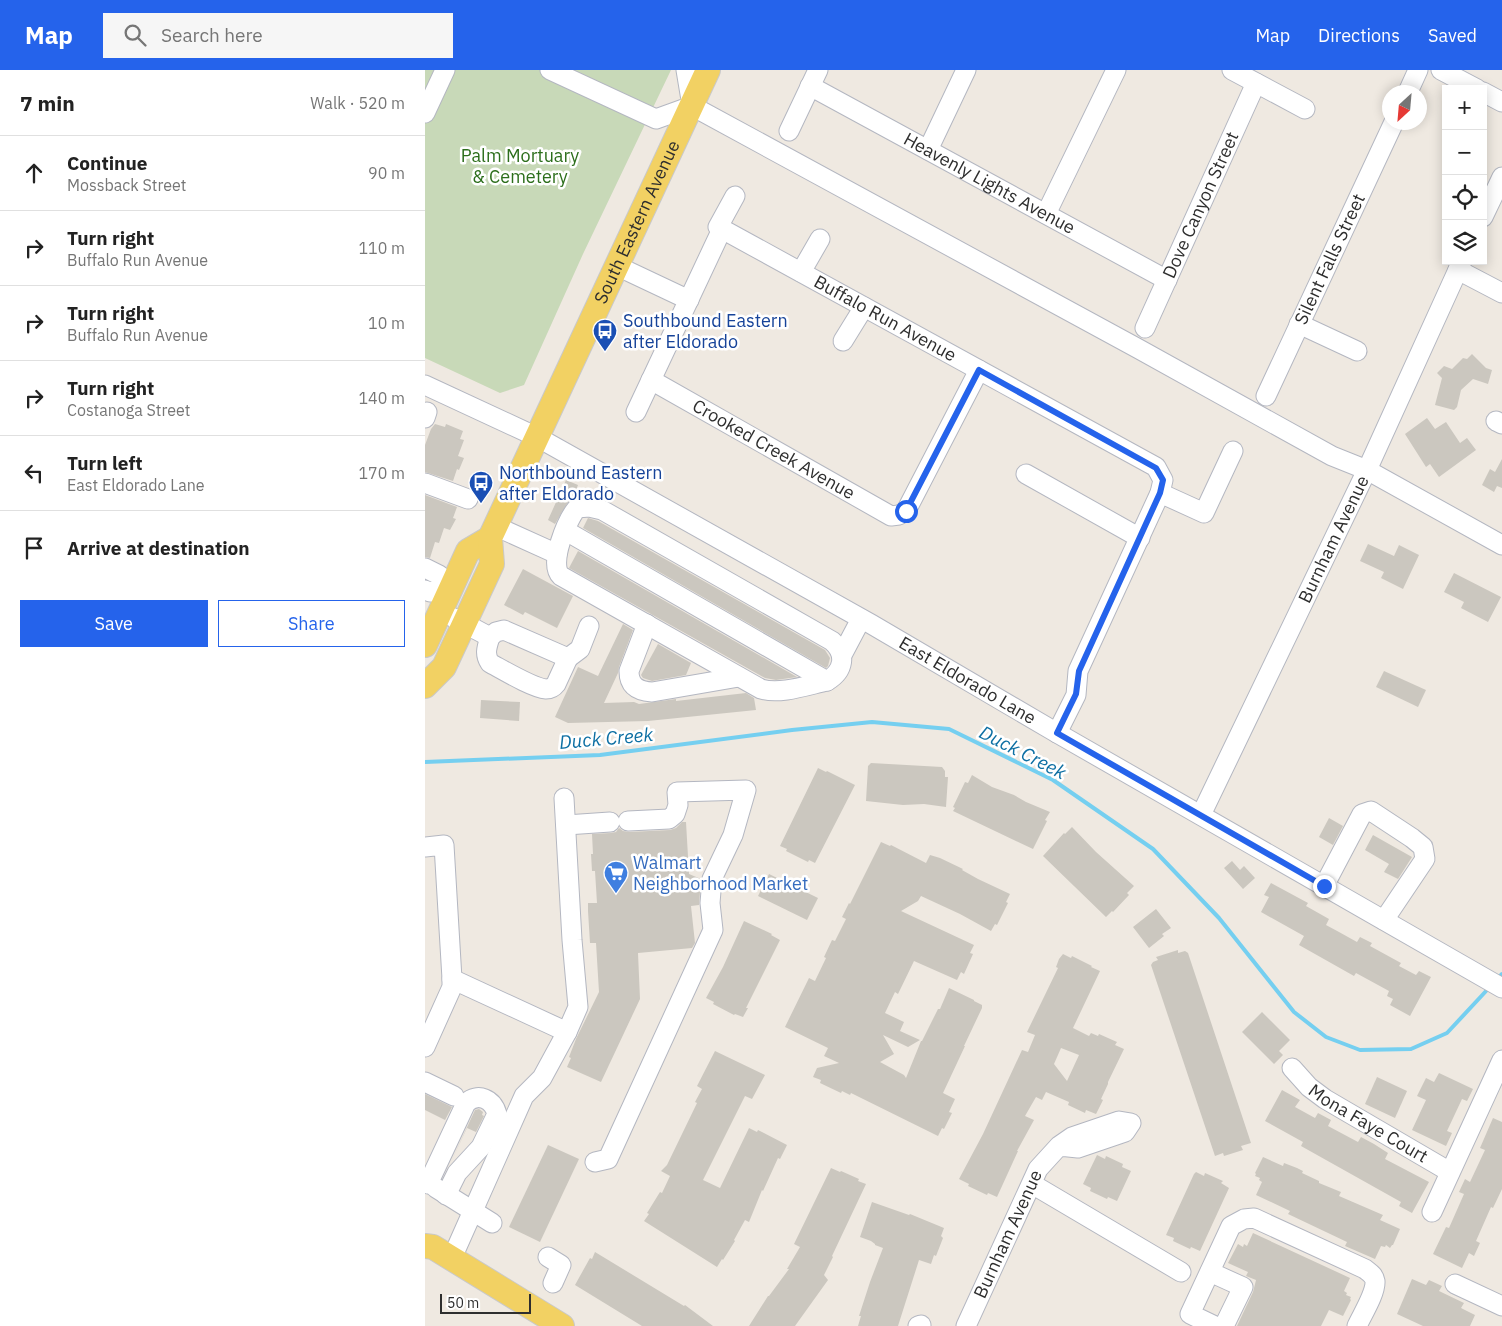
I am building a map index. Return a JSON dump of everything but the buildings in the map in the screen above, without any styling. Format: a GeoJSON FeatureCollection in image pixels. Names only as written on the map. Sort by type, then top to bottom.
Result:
{"type":"FeatureCollection","features":[{"type":"Feature","properties":{"kind":"main road","name":"South Eastern Avenue"},"geometry":{"type":"LineString","coordinates":[[425,686],[444,667],[459,621],[492,564],[492,532],[708,70]]}},
{"type":"Feature","properties":{"kind":"main road"},"geometry":{"type":"LineString","coordinates":[[425,645],[468,552],[492,532]]}},
{"type":"Feature","properties":{"kind":"main road"},"geometry":{"type":"LineString","coordinates":[[452,587],[463,591],[464,595],[459,621]]}},
{"type":"Feature","properties":{"kind":"main road"},"geometry":{"type":"LineString","coordinates":[[432,1248],[562,1326]]}},
{"type":"Feature","properties":{"kind":"street"},"geometry":{"type":"LineString","coordinates":[[550,70],[656,119],[692,106],[1145,352],[1332,456],[1367,470],[1502,545]]}},
{"type":"Feature","properties":{"kind":"street"},"geometry":{"type":"LineString","coordinates":[[687,70],[692,106]]}},
{"type":"Feature","properties":{"kind":"street"},"geometry":{"type":"LineString","coordinates":[[928,150],[966,70]]}},
{"type":"Feature","properties":{"kind":"street"},"geometry":{"type":"LineString","coordinates":[[1046,214],[1116,70]]}},
{"type":"Feature","properties":{"kind":"street"},"geometry":{"type":"LineString","coordinates":[[1232,70],[1305,109]]}},
{"type":"Feature","properties":{"kind":"street"},"geometry":{"type":"LineString","coordinates":[[1411,85],[1418,70]]}},
{"type":"Feature","properties":{"kind":"street"},"geometry":{"type":"LineString","coordinates":[[1441,70],[1469,85]]}},
{"type":"Feature","properties":{"kind":"street"},"geometry":{"type":"LineString","coordinates":[[425,114],[443,71]]}},
{"type":"Feature","properties":{"kind":"street"},"geometry":{"type":"LineString","coordinates":[[789,131],[815,78]]}},
{"type":"Feature","properties":{"kind":"street","name":"Heavenly Lights Avenue"},"geometry":{"type":"LineString","coordinates":[[815,78],[928,150],[1167,280]]}},
{"type":"Feature","properties":{"kind":"street","name":"Dove Canyon Street"},"geometry":{"type":"LineString","coordinates":[[1145,328],[1256,83]]}},
{"type":"Feature","properties":{"kind":"street"},"geometry":{"type":"LineString","coordinates":[[1487,94],[1502,102]]}},
{"type":"Feature","properties":{"kind":"street","name":"Silent Falls Street"},"geometry":{"type":"LineString","coordinates":[[1266,396],[1390,130]]}},
{"type":"Feature","properties":{"kind":"street"},"geometry":{"type":"LineString","coordinates":[[1487,208],[1502,176]]}},
{"type":"Feature","properties":{"kind":"street"},"geometry":{"type":"LineString","coordinates":[[636,412],[722,229],[718,227],[735,196]]}},
{"type":"Feature","properties":{"kind":"street","name":"Buffalo Run Avenue"},"geometry":{"type":"LineString","coordinates":[[722,229],[1156,468],[1163,480],[1160,493]]}},
{"type":"Feature","properties":{"kind":"street"},"geometry":{"type":"LineString","coordinates":[[801,272],[820,239]]}},
{"type":"Feature","properties":{"kind":"street"},"geometry":{"type":"LineString","coordinates":[[617,266],[689,300]]}},
{"type":"Feature","properties":{"kind":"street"},"geometry":{"type":"LineString","coordinates":[[1460,266],[1502,293]]}},
{"type":"Feature","properties":{"kind":"street","name":"Burnham Avenue"},"geometry":{"type":"LineString","coordinates":[[1201,815],[1367,470],[1460,266]]}},
{"type":"Feature","properties":{"kind":"street"},"geometry":{"type":"LineString","coordinates":[[843,341],[864,307]]}},
{"type":"Feature","properties":{"kind":"street"},"geometry":{"type":"LineString","coordinates":[[1299,324],[1357,351]]}},
{"type":"Feature","properties":{"kind":"street","name":"Crooked Creek Avenue"},"geometry":{"type":"LineString","coordinates":[[651,380],[891,516],[899,515],[906,511],[979,370]]}},
{"type":"Feature","properties":{"kind":"street","name":"East Eldorado Lane"},"geometry":{"type":"LineString","coordinates":[[425,385],[537,437],[861,619],[1502,988]]}},
{"type":"Feature","properties":{"kind":"street"},"geometry":{"type":"LineString","coordinates":[[1057,733],[1076,694],[1079,671],[1160,493],[1204,513],[1233,451]]}},
{"type":"Feature","properties":{"kind":"street"},"geometry":{"type":"LineString","coordinates":[[1026,474],[1139,538]]}},
{"type":"Feature","properties":{"kind":"street"},"geometry":{"type":"LineString","coordinates":[[425,483],[468,499]]}},
{"type":"Feature","properties":{"kind":"street"},"geometry":{"type":"LineString","coordinates":[[589,507],[602,510],[832,641],[840,647],[842,655],[841,664],[834,677],[827,681],[770,692],[761,689],[561,576],[558,573],[556,564],[557,554],[565,531],[571,515],[577,508],[589,507]]}},
{"type":"Feature","properties":{"kind":"street"},"geometry":{"type":"LineString","coordinates":[[565,531],[827,681]]}},
{"type":"Feature","properties":{"kind":"street"},"geometry":{"type":"LineString","coordinates":[[492,532],[557,554]]}},
{"type":"Feature","properties":{"kind":"street"},"geometry":{"type":"LineString","coordinates":[[425,568],[439,575],[452,587]]}},
{"type":"Feature","properties":{"kind":"street"},"geometry":{"type":"LineString","coordinates":[[425,590],[429,592],[452,587]]}},
{"type":"Feature","properties":{"kind":"street"},"geometry":{"type":"LineString","coordinates":[[842,655],[861,619]]}},
{"type":"Feature","properties":{"kind":"street"},"geometry":{"type":"LineString","coordinates":[[459,621],[490,637]]}},
{"type":"Feature","properties":{"kind":"street"},"geometry":{"type":"LineString","coordinates":[[647,624],[629,671],[629,679],[634,686],[643,691],[652,692],[739,677]]}},
{"type":"Feature","properties":{"kind":"street"},"geometry":{"type":"LineString","coordinates":[[568,658],[505,630],[496,632],[490,637],[485,651],[490,663],[537,687],[553,688],[568,658],[580,649],[589,626]]}},
{"type":"Feature","properties":{"kind":"street"},"geometry":{"type":"LineString","coordinates":[[566,825],[669,819],[675,814],[678,805],[677,792],[747,790],[733,835],[712,879],[710,903],[713,930],[608,1160],[595,1162]]}},
{"type":"Feature","properties":{"kind":"street"},"geometry":{"type":"LineString","coordinates":[[432,1248],[472,1210],[524,1096],[541,1078],[567,1032],[578,1007],[572,940],[564,798]]}},
{"type":"Feature","properties":{"kind":"street"},"geometry":{"type":"LineString","coordinates":[[1324,886],[1362,814],[1371,811],[1423,847],[1425,859],[1384,920]]}},
{"type":"Feature","properties":{"kind":"street"},"geometry":{"type":"LineString","coordinates":[[425,847],[444,846],[452,979],[452,987],[437,1005],[426,1043]]}},
{"type":"Feature","properties":{"kind":"street"},"geometry":{"type":"LineString","coordinates":[[452,979],[567,1032]]}},
{"type":"Feature","properties":{"kind":"street"},"geometry":{"type":"LineString","coordinates":[[1432,1212],[1502,1060]]}},
{"type":"Feature","properties":{"kind":"street","name":"Mona Faye Court"},"geometry":{"type":"LineString","coordinates":[[1292,1068],[1309,1087],[1325,1099],[1450,1172]]}},
{"type":"Feature","properties":{"kind":"street"},"geometry":{"type":"LineString","coordinates":[[425,1082],[454,1096]]}},
{"type":"Feature","properties":{"kind":"street"},"geometry":{"type":"LineString","coordinates":[[447,1195],[457,1173],[481,1147],[497,1114],[495,1107],[490,1101],[479,1097],[471,1098],[466,1103],[427,1183],[492,1223]]}},
{"type":"Feature","properties":{"kind":"street","name":"Burnham Avenue"},"geometry":{"type":"LineString","coordinates":[[966,1326],[1038,1169],[1059,1146]]}},
{"type":"Feature","properties":{"kind":"street"},"geometry":{"type":"LineString","coordinates":[[1032,1184],[1181,1272]]}},
{"type":"Feature","properties":{"kind":"street"},"geometry":{"type":"LineString","coordinates":[[1215,1326],[1190,1314],[1231,1226],[1244,1219],[1254,1218],[1365,1269],[1373,1275],[1375,1281],[1374,1291],[1357,1326]]}},
{"type":"Feature","properties":{"kind":"street"},"geometry":{"type":"LineString","coordinates":[[548,1257],[561,1266],[553,1283]]}},
{"type":"Feature","properties":{"kind":"street"},"geometry":{"type":"LineString","coordinates":[[1210,1272],[1243,1288],[1224,1326]]}},
{"type":"Feature","properties":{"kind":"street"},"geometry":{"type":"LineString","coordinates":[[1455,1284],[1502,1306]]}},
{"type":"Feature","properties":{"kind":"green space","name":"Palm Mortuary & Cemetery"},"geometry":{"type":"Polygon","coordinates":[[[425,70],[671,70],[583,254],[524,385],[500,393],[425,358],[425,70]]]}},
{"type":"Feature","properties":{"kind":"waterway","name":"Duck Creek"},"geometry":{"type":"LineString","coordinates":[[425,762],[600,755],[792,730],[872,722],[949,729],[1053,780],[1153,849],[1219,918],[1294,1012],[1326,1037],[1360,1050],[1411,1049],[1447,1033],[1487,990]]}},
{"type":"Feature","properties":{"kind":"place","name":"Southbound Eastern after Eldorado"},"geometry":{"type":"Point","coordinates":[605,352]}},
{"type":"Feature","properties":{"kind":"place","name":"Northbound Eastern after Eldorado"},"geometry":{"type":"Point","coordinates":[481,504]}},
{"type":"Feature","properties":{"kind":"place","name":"Walmart Neighborhood Market"},"geometry":{"type":"Point","coordinates":[616,894]}},
{"type":"Feature","properties":{"kind":"route"},"geometry":{"type":"LineString","coordinates":[[906,511],[979,370],[1156,468],[1163,480],[1160,493],[1079,671],[1076,694],[1057,733],[1324,886]]}}]}
